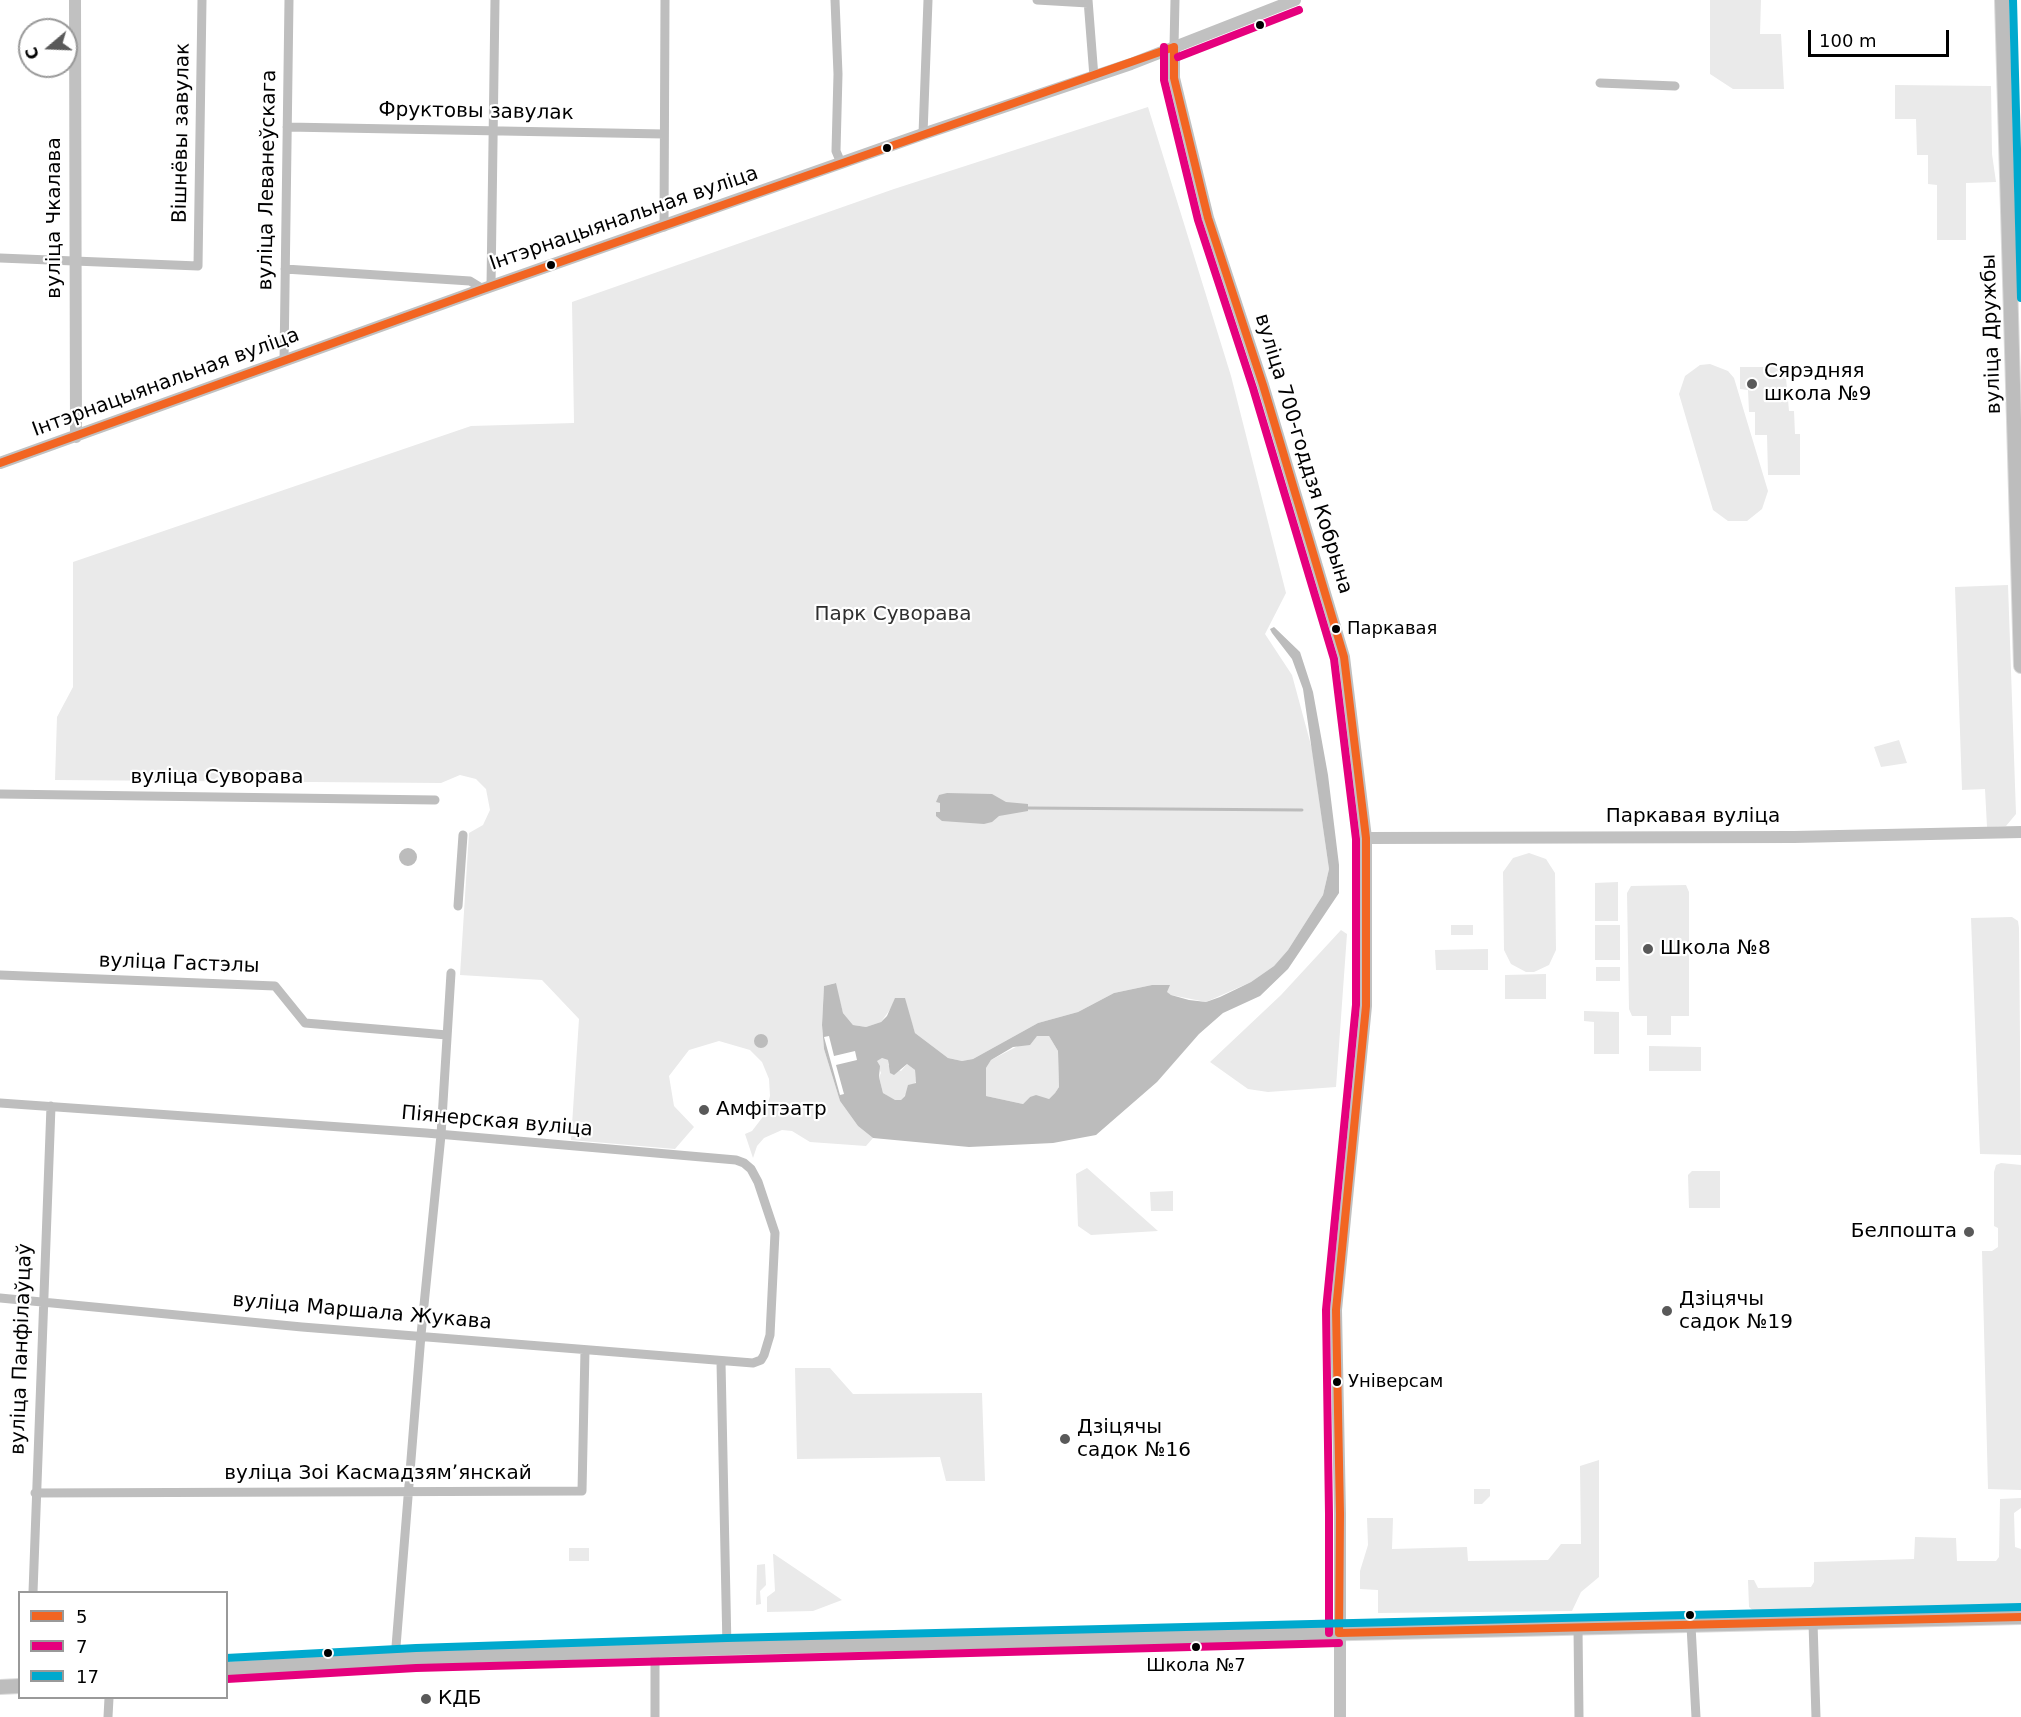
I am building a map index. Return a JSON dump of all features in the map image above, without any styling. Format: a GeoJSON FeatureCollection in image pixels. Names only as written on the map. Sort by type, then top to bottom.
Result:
{"type":"FeatureCollection","features":[{"type":"Feature","properties":{"kind":"main road","name":"вуліца Дружбы"},"geometry":{"type":"LineString","coordinates":[[2002,0],[2021,666]]}},
{"type":"Feature","properties":{"kind":"main road"},"geometry":{"type":"LineString","coordinates":[[228,1669],[395,1659],[655,1650],[2021,1617]]}},
{"type":"Feature","properties":{"kind":"main road"},"geometry":{"type":"LineString","coordinates":[[0,1687],[18,1686]]}},
{"type":"Feature","properties":{"kind":"street","name":"вуліца Чкалава"},"geometry":{"type":"LineString","coordinates":[[75,0],[76,437]]}},
{"type":"Feature","properties":{"kind":"street","name":"Вішнёвы завулак"},"geometry":{"type":"LineString","coordinates":[[74,261],[198,266],[202,0]]}},
{"type":"Feature","properties":{"kind":"street","name":"вуліца Леванеўскага"},"geometry":{"type":"LineString","coordinates":[[284,361],[289,0]]}},
{"type":"Feature","properties":{"kind":"street"},"geometry":{"type":"LineString","coordinates":[[285,269],[470,281],[487,288],[495,129],[495,0]]}},
{"type":"Feature","properties":{"kind":"street"},"geometry":{"type":"LineString","coordinates":[[664,226],[665,0]]}},
{"type":"Feature","properties":{"kind":"street"},"geometry":{"type":"LineString","coordinates":[[835,0],[838,74],[836,151],[841,163]]}},
{"type":"Feature","properties":{"kind":"street"},"geometry":{"type":"LineString","coordinates":[[923,134],[927,0]]}},
{"type":"Feature","properties":{"kind":"street"},"geometry":{"type":"LineString","coordinates":[[1037,0],[1088,2],[1094,76]]}},
{"type":"Feature","properties":{"kind":"street"},"geometry":{"type":"LineString","coordinates":[[1174,47],[1175,0]]}},
{"type":"Feature","properties":{"kind":"street","name":"Інтэрнацыянальная вуліца"},"geometry":{"type":"LineString","coordinates":[[0,463],[487,288],[1094,76],[1294,0]]}},
{"type":"Feature","properties":{"kind":"street","name":"вуліца 700-годдзя Кобрына"},"geometry":{"type":"LineString","coordinates":[[1174,47],[1174,78],[1208,218],[1263,385],[1344,657],[1366,838],[1365,1006],[1336,1310],[1341,1535],[1340,1717]]}},
{"type":"Feature","properties":{"kind":"street"},"geometry":{"type":"LineString","coordinates":[[1600,83],[1676,86]]}},
{"type":"Feature","properties":{"kind":"street","name":"Фруктовы завулак"},"geometry":{"type":"LineString","coordinates":[[287,127],[495,129],[664,134]]}},
{"type":"Feature","properties":{"kind":"street"},"geometry":{"type":"LineString","coordinates":[[0,258],[74,261]]}},
{"type":"Feature","properties":{"kind":"street","name":"вуліца Суворава"},"geometry":{"type":"LineString","coordinates":[[0,794],[435,800]]}},
{"type":"Feature","properties":{"kind":"street","name":"Паркавая вуліца"},"geometry":{"type":"LineString","coordinates":[[1366,838],[1794,837],[2021,832]]}},
{"type":"Feature","properties":{"kind":"street"},"geometry":{"type":"LineString","coordinates":[[458,906],[463,835]]}},
{"type":"Feature","properties":{"kind":"street"},"geometry":{"type":"LineString","coordinates":[[395,1659],[421,1335],[441,1135],[451,973]]}},
{"type":"Feature","properties":{"kind":"street","name":"вуліца Гастэлы"},"geometry":{"type":"LineString","coordinates":[[0,975],[275,986],[305,1023],[447,1035]]}},
{"type":"Feature","properties":{"kind":"street","name":"Піянерская вуліца"},"geometry":{"type":"LineString","coordinates":[[0,1103],[441,1135],[744,1162],[758,1182],[775,1233],[770,1335],[761,1360],[753,1363],[721,1362]]}},
{"type":"Feature","properties":{"kind":"street","name":"вуліца Панфілаўцаў"},"geometry":{"type":"LineString","coordinates":[[33,1591],[41,1301],[51,1106]]}},
{"type":"Feature","properties":{"kind":"street","name":"вуліца Маршала Жукава"},"geometry":{"type":"LineString","coordinates":[[0,1298],[721,1362]]}},
{"type":"Feature","properties":{"kind":"street","name":"вуліца Зоі Касмадзямʼянскай"},"geometry":{"type":"LineString","coordinates":[[34,1493],[582,1491],[585,1350]]}},
{"type":"Feature","properties":{"kind":"street"},"geometry":{"type":"LineString","coordinates":[[721,1362],[727,1648]]}},
{"type":"Feature","properties":{"kind":"street"},"geometry":{"type":"LineString","coordinates":[[1813,1623],[1816,1717]]}},
{"type":"Feature","properties":{"kind":"street"},"geometry":{"type":"LineString","coordinates":[[1691,1626],[1696,1717]]}},
{"type":"Feature","properties":{"kind":"street"},"geometry":{"type":"LineString","coordinates":[[1578,1628],[1579,1717]]}},
{"type":"Feature","properties":{"kind":"street"},"geometry":{"type":"LineString","coordinates":[[655,1650],[655,1717]]}},
{"type":"Feature","properties":{"kind":"street"},"geometry":{"type":"LineString","coordinates":[[108,1717],[109,1699]]}},
{"type":"Feature","properties":{"kind":"green space"},"geometry":{"type":"Polygon","coordinates":[[[1710,0],[1761,0],[1760,34],[1781,34],[1784,89],[1733,89],[1710,74],[1710,0]]]}},
{"type":"Feature","properties":{"kind":"green space"},"geometry":{"type":"Polygon","coordinates":[[[1895,85],[1991,86],[1992,154],[1996,182],[1966,183],[1966,240],[1937,240],[1937,185],[1928,184],[1928,155],[1917,155],[1916,119],[1895,119],[1895,85]]]}},
{"type":"Feature","properties":{"kind":"green space","name":"Парк Суворава"},"geometry":{"type":"Polygon","coordinates":[[[1148,107],[1231,376],[1286,593],[1265,634],[1292,675],[1312,749],[1329,869],[1323,895],[1288,950],[1274,966],[1251,982],[1206,1002],[1171,995],[1166,992],[1169,985],[1152,985],[1114,993],[1078,1012],[1038,1023],[973,1059],[962,1061],[948,1058],[915,1033],[904,998],[894,1004],[881,1022],[866,1027],[853,1025],[843,1013],[835,983],[824,986],[822,1025],[824,1049],[840,1101],[858,1126],[873,1138],[866,1146],[810,1142],[792,1131],[782,1130],[764,1138],[757,1146],[753,1158],[745,1134],[752,1131],[765,1114],[770,1096],[769,1079],[762,1062],[750,1050],[719,1041],[689,1050],[669,1076],[674,1106],[694,1127],[675,1149],[571,1140],[579,1019],[542,980],[460,975],[469,833],[483,825],[490,810],[486,789],[476,779],[460,775],[441,783],[55,780],[57,717],[73,687],[73,562],[471,426],[574,423],[572,302],[894,189],[1148,107]]]}},
{"type":"Feature","properties":{"kind":"green space"},"geometry":{"type":"Polygon","coordinates":[[[1710,364],[1728,371],[1734,378],[1768,491],[1762,509],[1747,521],[1728,521],[1713,510],[1679,394],[1685,376],[1700,365],[1710,364]]]}},
{"type":"Feature","properties":{"kind":"green space"},"geometry":{"type":"Polygon","coordinates":[[[1740,367],[1785,367],[1789,411],[1794,411],[1795,434],[1800,434],[1800,475],[1768,475],[1767,435],[1755,435],[1755,412],[1749,412],[1748,390],[1740,389],[1740,367]]]}},
{"type":"Feature","properties":{"kind":"green space"},"geometry":{"type":"Polygon","coordinates":[[[2008,585],[2016,814],[2006,826],[1987,827],[1985,789],[1962,790],[1955,587],[2008,585]]]}},
{"type":"Feature","properties":{"kind":"green space"},"geometry":{"type":"Polygon","coordinates":[[[1899,740],[1907,763],[1881,767],[1874,747],[1899,740]]]}},
{"type":"Feature","properties":{"kind":"green space"},"geometry":{"type":"Polygon","coordinates":[[[1529,853],[1546,859],[1555,873],[1556,950],[1549,965],[1534,972],[1526,972],[1511,964],[1504,950],[1503,872],[1513,858],[1529,853]]]}},
{"type":"Feature","properties":{"kind":"green space"},"geometry":{"type":"Polygon","coordinates":[[[1618,882],[1618,921],[1595,921],[1595,883],[1618,882]]]}},
{"type":"Feature","properties":{"kind":"green space"},"geometry":{"type":"Polygon","coordinates":[[[1686,885],[1689,892],[1689,1016],[1671,1016],[1671,1035],[1647,1035],[1647,1016],[1632,1016],[1629,1009],[1627,893],[1631,886],[1686,885]]]}},
{"type":"Feature","properties":{"kind":"green space"},"geometry":{"type":"Polygon","coordinates":[[[2012,917],[2018,921],[2019,928],[2021,1155],[1980,1154],[1971,918],[2012,917]]]}},
{"type":"Feature","properties":{"kind":"green space"},"geometry":{"type":"Polygon","coordinates":[[[1451,925],[1473,925],[1473,935],[1451,935],[1451,925]]]}},
{"type":"Feature","properties":{"kind":"green space"},"geometry":{"type":"Polygon","coordinates":[[[1595,925],[1620,925],[1620,960],[1595,960],[1595,925]]]}},
{"type":"Feature","properties":{"kind":"green space"},"geometry":{"type":"Polygon","coordinates":[[[1341,930],[1347,934],[1336,1087],[1268,1092],[1248,1089],[1210,1062],[1281,995],[1341,930]]]}},
{"type":"Feature","properties":{"kind":"green space"},"geometry":{"type":"Polygon","coordinates":[[[1488,949],[1488,970],[1436,970],[1435,950],[1488,949]]]}},
{"type":"Feature","properties":{"kind":"green space"},"geometry":{"type":"Polygon","coordinates":[[[1596,967],[1620,967],[1620,981],[1596,981],[1596,967]]]}},
{"type":"Feature","properties":{"kind":"green space"},"geometry":{"type":"Polygon","coordinates":[[[1546,974],[1546,999],[1505,999],[1505,975],[1546,974]]]}},
{"type":"Feature","properties":{"kind":"green space"},"geometry":{"type":"Polygon","coordinates":[[[1584,1011],[1619,1012],[1619,1054],[1594,1054],[1594,1022],[1584,1021],[1584,1011]]]}},
{"type":"Feature","properties":{"kind":"green space"},"geometry":{"type":"Polygon","coordinates":[[[1037,1036],[1049,1036],[1058,1051],[1059,1087],[1055,1093],[1049,1099],[1030,1097],[1023,1104],[986,1096],[986,1068],[991,1060],[1037,1036]]]}},
{"type":"Feature","properties":{"kind":"green space"},"geometry":{"type":"Polygon","coordinates":[[[1649,1046],[1701,1047],[1701,1071],[1649,1071],[1649,1046]]]}},
{"type":"Feature","properties":{"kind":"green space"},"geometry":{"type":"Polygon","coordinates":[[[882,1058],[888,1060],[888,1065],[901,1071],[907,1064],[915,1070],[916,1082],[901,1100],[894,1100],[883,1093],[879,1077],[881,1073],[876,1061],[882,1058]]]}},
{"type":"Feature","properties":{"kind":"green space"},"geometry":{"type":"Polygon","coordinates":[[[2001,1163],[2021,1165],[2021,1490],[1988,1489],[1982,1251],[1992,1251],[1998,1247],[1998,1228],[1994,1226],[1994,1172],[1996,1165],[2001,1163]]]}},
{"type":"Feature","properties":{"kind":"green space"},"geometry":{"type":"Polygon","coordinates":[[[1087,1168],[1158,1231],[1091,1235],[1078,1226],[1076,1174],[1087,1168]]]}},
{"type":"Feature","properties":{"kind":"green space"},"geometry":{"type":"Polygon","coordinates":[[[1692,1171],[1720,1171],[1720,1208],[1689,1208],[1688,1175],[1692,1171]]]}},
{"type":"Feature","properties":{"kind":"green space"},"geometry":{"type":"Polygon","coordinates":[[[1173,1191],[1173,1211],[1151,1211],[1150,1192],[1173,1191]]]}},
{"type":"Feature","properties":{"kind":"green space"},"geometry":{"type":"Polygon","coordinates":[[[795,1368],[830,1368],[853,1394],[982,1393],[985,1481],[946,1481],[940,1457],[797,1459],[795,1368]]]}},
{"type":"Feature","properties":{"kind":"green space"},"geometry":{"type":"Polygon","coordinates":[[[1599,1460],[1599,1577],[1581,1592],[1572,1611],[1378,1613],[1378,1590],[1360,1589],[1360,1571],[1368,1545],[1367,1518],[1393,1518],[1392,1549],[1467,1547],[1468,1561],[1548,1560],[1561,1544],[1581,1544],[1580,1466],[1599,1460]]]}},
{"type":"Feature","properties":{"kind":"green space"},"geometry":{"type":"Polygon","coordinates":[[[1474,1489],[1490,1489],[1490,1496],[1482,1504],[1474,1504],[1474,1489]]]}},
{"type":"Feature","properties":{"kind":"green space"},"geometry":{"type":"Polygon","coordinates":[[[2021,1498],[2021,1508],[2014,1513],[2015,1547],[2021,1549],[2021,1607],[2017,1609],[1757,1614],[1749,1607],[1748,1580],[1754,1580],[1758,1588],[1811,1587],[1814,1582],[1814,1562],[1914,1559],[1915,1537],[1956,1538],[1957,1561],[1996,1561],[1999,1557],[2000,1499],[2021,1498]]]}},
{"type":"Feature","properties":{"kind":"green space"},"geometry":{"type":"Polygon","coordinates":[[[569,1548],[589,1548],[589,1561],[569,1561],[569,1548]]]}},
{"type":"Feature","properties":{"kind":"green space"},"geometry":{"type":"Polygon","coordinates":[[[773,1554],[842,1600],[813,1611],[767,1612],[767,1597],[775,1591],[773,1554]]]}},
{"type":"Feature","properties":{"kind":"green space"},"geometry":{"type":"Polygon","coordinates":[[[765,1564],[766,1585],[760,1591],[761,1604],[756,1605],[757,1565],[765,1564]]]}},
{"type":"Feature","properties":{"kind":"shaded area"},"geometry":{"type":"Polygon","coordinates":[[[1274,627],[1300,652],[1313,692],[1328,775],[1339,865],[1339,893],[1288,969],[1260,996],[1223,1013],[1199,1034],[1157,1082],[1096,1135],[1053,1143],[969,1147],[873,1138],[858,1126],[840,1101],[824,1049],[822,1025],[824,986],[836,983],[843,1013],[853,1025],[866,1027],[881,1022],[887,1016],[895,998],[905,998],[915,1033],[948,1058],[962,1061],[973,1059],[1038,1023],[1078,1012],[1114,993],[1152,985],[1170,985],[1167,992],[1171,995],[1206,1002],[1251,982],[1274,966],[1288,950],[1323,895],[1329,869],[1303,689],[1292,659],[1270,629],[1274,627]],[[1037,1036],[1030,1045],[1013,1047],[991,1060],[986,1068],[986,1096],[1023,1104],[1030,1097],[1036,1095],[1049,1099],[1055,1093],[1059,1087],[1058,1051],[1049,1036],[1037,1036]],[[882,1058],[877,1061],[880,1066],[879,1077],[883,1093],[895,1100],[901,1100],[905,1096],[908,1085],[916,1083],[915,1070],[907,1064],[894,1075],[890,1073],[888,1060],[882,1058]]]}},
{"type":"Feature","properties":{"kind":"shaded area"},"geometry":{"type":"Polygon","coordinates":[[[947,793],[992,794],[1006,802],[1028,804],[1028,811],[999,816],[992,822],[984,824],[942,821],[936,816],[936,812],[940,812],[940,803],[936,802],[939,795],[947,793]]]}},
{"type":"Feature","properties":{"kind":"shaded area"},"geometry":{"type":"Polygon","coordinates":[[[408,848],[414,851],[417,857],[414,863],[408,866],[402,863],[399,857],[402,851],[408,848]]]}},
{"type":"Feature","properties":{"kind":"shaded area"},"geometry":{"type":"Polygon","coordinates":[[[761,1034],[766,1036],[768,1041],[766,1046],[761,1048],[756,1046],[754,1041],[756,1036],[761,1034]]]}},
{"type":"Feature","properties":{"kind":"pier"},"geometry":{"type":"Polygon","coordinates":[[[829,1036],[834,1056],[855,1051],[857,1060],[836,1065],[844,1094],[840,1095],[824,1037],[829,1036]]]}},
{"type":"Feature","properties":{"kind":"waterway"},"geometry":{"type":"LineString","coordinates":[[1028,808],[1302,810]]}},
{"type":"Feature","properties":{"kind":"transit line","name":"17"},"geometry":{"type":"LineString","coordinates":[[2013,0],[2021,298]]}},
{"type":"Feature","properties":{"kind":"transit line","name":"7"},"geometry":{"type":"LineString","coordinates":[[1178,57],[1299,10]]}},
{"type":"Feature","properties":{"kind":"transit line","name":"7"},"geometry":{"type":"LineString","coordinates":[[1164,47],[1164,80],[1198,220],[1253,388],[1334,659],[1356,839],[1356,1005],[1326,1310],[1329,1633]]}},
{"type":"Feature","properties":{"kind":"transit line","name":"5"},"geometry":{"type":"LineString","coordinates":[[1174,47],[1174,78],[1208,218],[1263,385],[1344,657],[1366,838],[1366,1006],[1336,1310],[1340,1514],[1339,1633]]}},
{"type":"Feature","properties":{"kind":"transit line","name":"5"},"geometry":{"type":"LineString","coordinates":[[0,463],[483,289],[1174,47]]}},
{"type":"Feature","properties":{"kind":"transit line","name":"17"},"geometry":{"type":"LineString","coordinates":[[228,1658],[416,1648],[727,1638],[2021,1607]]}},
{"type":"Feature","properties":{"kind":"transit line","name":"5"},"geometry":{"type":"LineString","coordinates":[[1339,1633],[2021,1617]]}},
{"type":"Feature","properties":{"kind":"transit line","name":"7"},"geometry":{"type":"LineString","coordinates":[[228,1679],[416,1668],[1339,1643]]}},
{"type":"Feature","properties":{"kind":"place","name":"Сярэдняя школа №9"},"geometry":{"type":"Point","coordinates":[1752,384]}},
{"type":"Feature","properties":{"kind":"place","name":"Паркавая"},"geometry":{"type":"Point","coordinates":[1336,629]}},
{"type":"Feature","properties":{"kind":"place","name":"Школа №8"},"geometry":{"type":"Point","coordinates":[1648,949]}},
{"type":"Feature","properties":{"kind":"place","name":"Амфітэатр"},"geometry":{"type":"Point","coordinates":[704,1110]}},
{"type":"Feature","properties":{"kind":"place","name":"Белпошта"},"geometry":{"type":"Point","coordinates":[1969,1232]}},
{"type":"Feature","properties":{"kind":"place","name":"Дзіцячы садок №19"},"geometry":{"type":"Point","coordinates":[1667,1311]}},
{"type":"Feature","properties":{"kind":"place","name":"Універсам"},"geometry":{"type":"Point","coordinates":[1337,1382]}},
{"type":"Feature","properties":{"kind":"place","name":"Дзіцячы садок №16"},"geometry":{"type":"Point","coordinates":[1065,1439]}},
{"type":"Feature","properties":{"kind":"place","name":"Школа №7"},"geometry":{"type":"Point","coordinates":[1196,1647]}},
{"type":"Feature","properties":{"kind":"place","name":"КДБ"},"geometry":{"type":"Point","coordinates":[426,1699]}}]}
